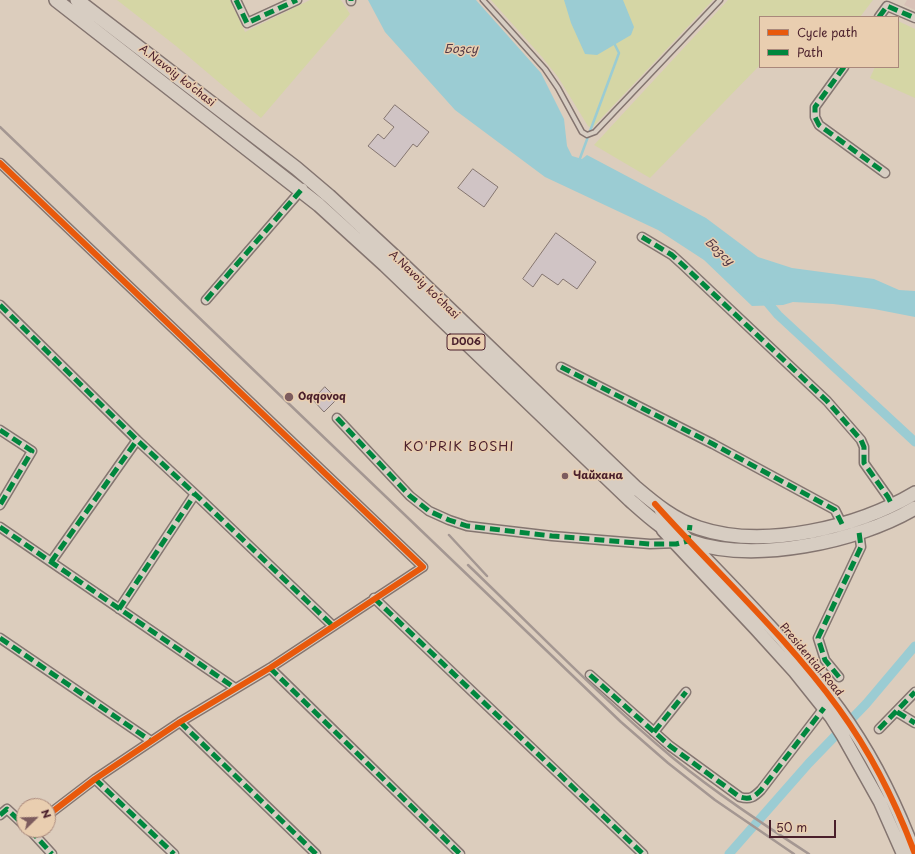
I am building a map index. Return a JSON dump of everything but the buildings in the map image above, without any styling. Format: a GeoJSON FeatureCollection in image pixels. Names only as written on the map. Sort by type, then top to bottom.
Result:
{"type":"FeatureCollection","features":[{"type":"Feature","properties":{"kind":"main road","name":"D006"},"geometry":{"type":"LineString","coordinates":[[56,0],[290,180],[306,185],[324,200],[385,264],[624,494],[649,517],[682,542],[722,548],[755,550],[805,545],[837,539],[859,532],[915,508]]}},
{"type":"Feature","properties":{"kind":"main road","name":"A.Navoiy ko‘chasi"},"geometry":{"type":"LineString","coordinates":[[77,0],[296,168],[306,185]]}},
{"type":"Feature","properties":{"kind":"main road"},"geometry":{"type":"LineString","coordinates":[[107,39],[115,28]]}},
{"type":"Feature","properties":{"kind":"main road"},"geometry":{"type":"LineString","coordinates":[[290,180],[296,176],[296,168]]}},
{"type":"Feature","properties":{"kind":"main road","name":"A.Navoiy ko‘chasi"},"geometry":{"type":"LineString","coordinates":[[324,200],[396,257],[635,487],[655,504],[674,517],[690,525],[723,534],[758,536],[809,531],[842,524],[874,514],[915,493]]}},
{"type":"Feature","properties":{"kind":"street"},"geometry":{"type":"LineString","coordinates":[[236,0],[247,23],[297,0]]}},
{"type":"Feature","properties":{"kind":"street"},"geometry":{"type":"LineString","coordinates":[[880,16],[887,6],[915,18]]}},
{"type":"Feature","properties":{"kind":"street"},"geometry":{"type":"LineString","coordinates":[[843,68],[815,108],[816,121],[819,126],[884,173]]}},
{"type":"Feature","properties":{"kind":"street"},"geometry":{"type":"LineString","coordinates":[[0,163],[422,567],[270,668],[180,722],[95,779],[56,809]]}},
{"type":"Feature","properties":{"kind":"street"},"geometry":{"type":"LineString","coordinates":[[206,300],[306,185]]}},
{"type":"Feature","properties":{"kind":"street"},"geometry":{"type":"LineString","coordinates":[[642,237],[672,255],[684,265],[827,401],[861,440],[864,447],[864,463],[892,505]]}},
{"type":"Feature","properties":{"kind":"street"},"geometry":{"type":"LineString","coordinates":[[0,305],[137,440],[333,626]]}},
{"type":"Feature","properties":{"kind":"street"},"geometry":{"type":"LineString","coordinates":[[561,367],[713,444],[835,510],[842,524]]}},
{"type":"Feature","properties":{"kind":"street"},"geometry":{"type":"LineString","coordinates":[[337,418],[410,496],[429,510],[449,520],[467,526],[552,536],[650,544],[682,542],[690,525]]}},
{"type":"Feature","properties":{"kind":"street"},"geometry":{"type":"LineString","coordinates":[[0,430],[32,451],[0,505]]}},
{"type":"Feature","properties":{"kind":"street"},"geometry":{"type":"LineString","coordinates":[[51,562],[137,440]]}},
{"type":"Feature","properties":{"kind":"street"},"geometry":{"type":"LineString","coordinates":[[119,609],[195,494]]}},
{"type":"Feature","properties":{"kind":"street","name":"Presidential Road"},"geometry":{"type":"LineString","coordinates":[[655,504],[682,542],[773,630],[804,666],[831,712],[848,733]]}},
{"type":"Feature","properties":{"kind":"street"},"geometry":{"type":"LineString","coordinates":[[0,527],[235,688]]}},
{"type":"Feature","properties":{"kind":"street"},"geometry":{"type":"LineString","coordinates":[[839,677],[825,660],[818,638],[861,547],[859,532]]}},
{"type":"Feature","properties":{"kind":"street"},"geometry":{"type":"LineString","coordinates":[[374,598],[643,854]]}},
{"type":"Feature","properties":{"kind":"street"},"geometry":{"type":"LineString","coordinates":[[0,638],[152,741]]}},
{"type":"Feature","properties":{"kind":"street"},"geometry":{"type":"LineString","coordinates":[[270,668],[460,854]]}},
{"type":"Feature","properties":{"kind":"street"},"geometry":{"type":"LineString","coordinates":[[590,675],[676,751],[740,797],[746,799],[754,796],[761,790],[831,712]]}},
{"type":"Feature","properties":{"kind":"street"},"geometry":{"type":"LineString","coordinates":[[654,732],[686,692]]}},
{"type":"Feature","properties":{"kind":"street"},"geometry":{"type":"LineString","coordinates":[[879,729],[915,692]]}},
{"type":"Feature","properties":{"kind":"street"},"geometry":{"type":"LineString","coordinates":[[897,712],[915,723]]}},
{"type":"Feature","properties":{"kind":"street"},"geometry":{"type":"LineString","coordinates":[[180,722],[316,854]]}},
{"type":"Feature","properties":{"kind":"street"},"geometry":{"type":"LineString","coordinates":[[848,733],[891,797],[915,854]]}},
{"type":"Feature","properties":{"kind":"street"},"geometry":{"type":"LineString","coordinates":[[848,733],[903,854]]}},
{"type":"Feature","properties":{"kind":"street"},"geometry":{"type":"LineString","coordinates":[[95,779],[174,854]]}},
{"type":"Feature","properties":{"kind":"street"},"geometry":{"type":"LineString","coordinates":[[0,815],[7,809],[16,817]]}},
{"type":"Feature","properties":{"kind":"street"},"geometry":{"type":"LineString","coordinates":[[37,838],[52,854]]}},
{"type":"Feature","properties":{"kind":"lane"},"geometry":{"type":"LineString","coordinates":[[483,0],[545,69],[558,88],[582,132],[587,135],[595,132],[720,0]]}},
{"type":"Feature","properties":{"kind":"shaded area"},"geometry":{"type":"Polygon","coordinates":[[[907,0],[915,0],[915,10],[904,5],[907,0]]]}},
{"type":"Feature","properties":{"kind":"green space"},"geometry":{"type":"Polygon","coordinates":[[[117,0],[230,0],[245,32],[310,0],[341,0],[350,14],[261,118],[176,46],[117,0]]]}},
{"type":"Feature","properties":{"kind":"green space"},"geometry":{"type":"Polygon","coordinates":[[[491,0],[713,0],[591,128],[588,126],[558,77],[491,0]]]}},
{"type":"Feature","properties":{"kind":"green space"},"geometry":{"type":"Polygon","coordinates":[[[728,0],[873,0],[861,16],[759,16],[759,66],[650,178],[594,145],[728,0]]]}},
{"type":"Feature","properties":{"kind":"green space"},"geometry":{"type":"Polygon","coordinates":[[[899,21],[915,29],[915,98],[870,78],[875,68],[899,68],[899,21]]]}},
{"type":"Feature","properties":{"kind":"water","name":"Бозсу"},"geometry":{"type":"Polygon","coordinates":[[[368,0],[476,0],[541,73],[564,119],[567,146],[572,156],[582,159],[587,155],[706,218],[758,257],[792,268],[874,279],[899,290],[915,291],[915,317],[874,309],[833,304],[793,302],[783,305],[752,306],[704,260],[658,230],[545,177],[455,110],[385,32],[368,0]]]}},
{"type":"Feature","properties":{"kind":"water"},"geometry":{"type":"Polygon","coordinates":[[[564,0],[623,0],[634,27],[631,35],[597,55],[585,54],[571,23],[564,0]]]}},
{"type":"Feature","properties":{"kind":"waterway"},"geometry":{"type":"LineString","coordinates":[[579,161],[619,53],[614,43]]}},
{"type":"Feature","properties":{"kind":"waterway"},"geometry":{"type":"LineString","coordinates":[[762,296],[778,315],[915,442]]}},
{"type":"Feature","properties":{"kind":"waterway"},"geometry":{"type":"LineString","coordinates":[[729,854],[809,763],[866,704],[915,646]]}},
{"type":"Feature","properties":{"kind":"railway"},"geometry":{"type":"LineString","coordinates":[[0,127],[621,722],[668,763],[715,800],[794,854]]}},
{"type":"Feature","properties":{"kind":"railway"},"geometry":{"type":"LineString","coordinates":[[449,535],[487,576]]}},
{"type":"Feature","properties":{"kind":"railway"},"geometry":{"type":"LineString","coordinates":[[468,565],[594,688],[673,758],[723,796],[809,854]]}},
{"type":"Feature","properties":{"kind":"marked path"},"geometry":{"type":"LineString","coordinates":[[236,0],[247,23],[297,0]]}},
{"type":"Feature","properties":{"kind":"marked path"},"geometry":{"type":"LineString","coordinates":[[880,16],[887,6],[915,18]]}},
{"type":"Feature","properties":{"kind":"marked path"},"geometry":{"type":"LineString","coordinates":[[843,68],[815,107],[815,117],[819,125],[885,173]]}},
{"type":"Feature","properties":{"kind":"marked path"},"geometry":{"type":"LineString","coordinates":[[206,300],[301,190]]}},
{"type":"Feature","properties":{"kind":"marked path"},"geometry":{"type":"LineString","coordinates":[[642,237],[672,255],[827,401],[861,440],[864,447],[864,463],[892,505]]}},
{"type":"Feature","properties":{"kind":"marked path"},"geometry":{"type":"LineString","coordinates":[[0,305],[137,440],[333,626]]}},
{"type":"Feature","properties":{"kind":"marked path"},"geometry":{"type":"LineString","coordinates":[[561,367],[713,444],[835,510],[842,524]]}},
{"type":"Feature","properties":{"kind":"marked path"},"geometry":{"type":"LineString","coordinates":[[337,418],[410,496],[429,511],[467,526],[552,536],[650,544],[676,544],[688,541],[690,525]]}},
{"type":"Feature","properties":{"kind":"marked path"},"geometry":{"type":"LineString","coordinates":[[0,430],[32,451],[0,505]]}},
{"type":"Feature","properties":{"kind":"marked path"},"geometry":{"type":"LineString","coordinates":[[51,562],[137,440]]}},
{"type":"Feature","properties":{"kind":"marked path"},"geometry":{"type":"LineString","coordinates":[[119,609],[195,494]]}},
{"type":"Feature","properties":{"kind":"marked path"},"geometry":{"type":"LineString","coordinates":[[0,527],[235,688]]}},
{"type":"Feature","properties":{"kind":"marked path"},"geometry":{"type":"LineString","coordinates":[[839,677],[825,660],[818,638],[861,547],[859,532]]}},
{"type":"Feature","properties":{"kind":"marked path"},"geometry":{"type":"LineString","coordinates":[[374,598],[643,854]]}},
{"type":"Feature","properties":{"kind":"marked path"},"geometry":{"type":"LineString","coordinates":[[0,638],[151,741]]}},
{"type":"Feature","properties":{"kind":"marked path"},"geometry":{"type":"LineString","coordinates":[[270,668],[460,854]]}},
{"type":"Feature","properties":{"kind":"marked path"},"geometry":{"type":"LineString","coordinates":[[590,675],[670,746],[743,798],[752,797],[761,790],[824,708]]}},
{"type":"Feature","properties":{"kind":"marked path"},"geometry":{"type":"LineString","coordinates":[[654,732],[686,692]]}},
{"type":"Feature","properties":{"kind":"marked path"},"geometry":{"type":"LineString","coordinates":[[879,729],[915,692]]}},
{"type":"Feature","properties":{"kind":"marked path"},"geometry":{"type":"LineString","coordinates":[[897,712],[915,723]]}},
{"type":"Feature","properties":{"kind":"marked path"},"geometry":{"type":"LineString","coordinates":[[180,722],[316,854]]}},
{"type":"Feature","properties":{"kind":"marked path"},"geometry":{"type":"LineString","coordinates":[[95,779],[174,854]]}},
{"type":"Feature","properties":{"kind":"marked path"},"geometry":{"type":"LineString","coordinates":[[0,815],[7,809],[16,817]]}},
{"type":"Feature","properties":{"kind":"marked path"},"geometry":{"type":"LineString","coordinates":[[37,838],[52,854]]}},
{"type":"Feature","properties":{"kind":"cycle path"},"geometry":{"type":"LineString","coordinates":[[0,163],[423,567],[270,668],[180,722],[95,779],[56,809]]}},
{"type":"Feature","properties":{"kind":"cycle path"},"geometry":{"type":"LineString","coordinates":[[655,504],[796,655],[839,709],[862,743],[882,779],[900,816],[915,854]]}},
{"type":"Feature","properties":{"kind":"place","name":"Oqqovoq"},"geometry":{"type":"Point","coordinates":[289,397]}},
{"type":"Feature","properties":{"kind":"place","name":"Чайхана"},"geometry":{"type":"Point","coordinates":[565,476]}},
{"type":"Feature","properties":{"kind":"district","name":"KO'PRIK BOSHI"},"geometry":{"type":"Point","coordinates":[459,447]}}]}
